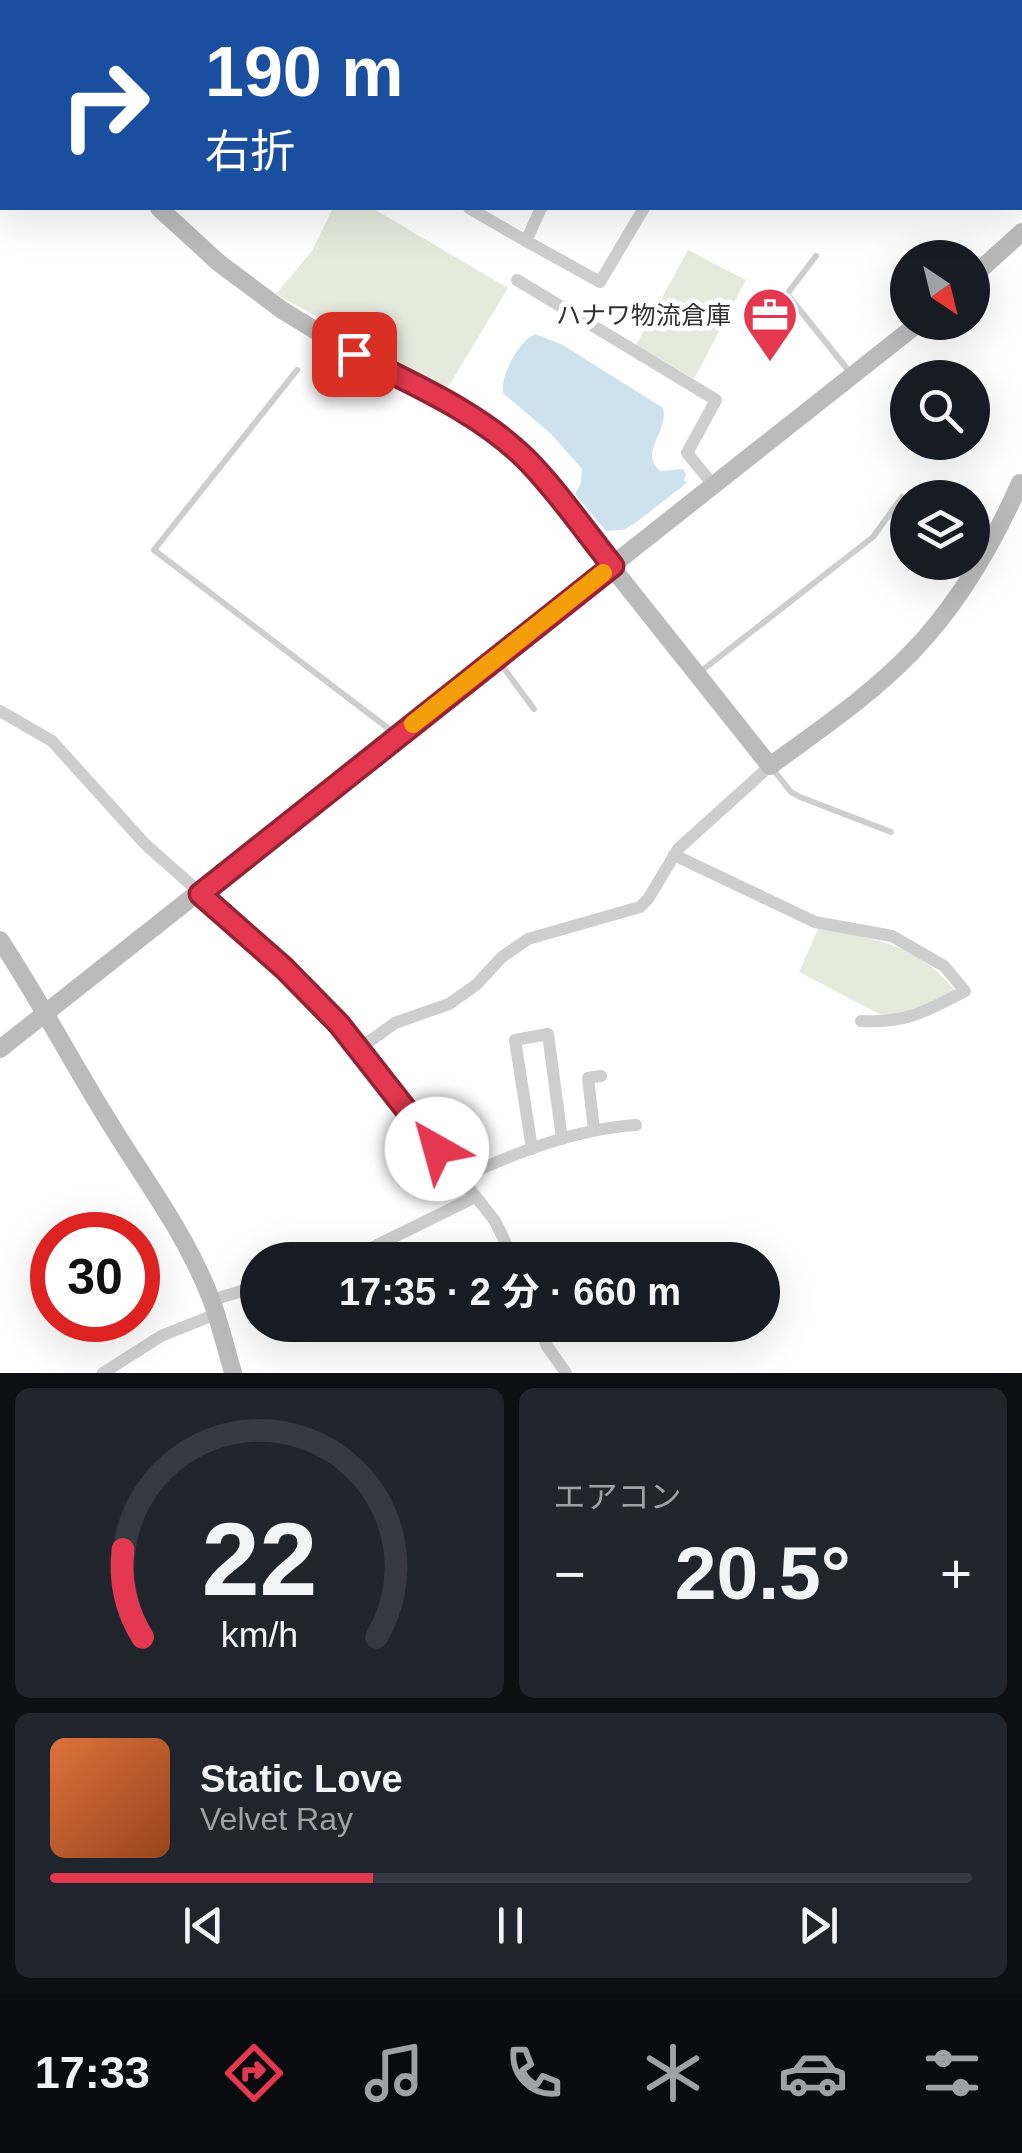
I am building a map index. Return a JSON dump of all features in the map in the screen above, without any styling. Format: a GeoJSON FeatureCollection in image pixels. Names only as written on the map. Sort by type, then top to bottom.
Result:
{"type":"FeatureCollection","features":[{"type":"Feature","properties":{"kind":"street"},"geometry":{"type":"LineString","coordinates":[[161,210],[219,263],[282,310],[354,354],[452,405],[525,458],[770,766]]}},
{"type":"Feature","properties":{"kind":"street"},"geometry":{"type":"LineString","coordinates":[[473,210],[600,282],[643,210]]}},
{"type":"Feature","properties":{"kind":"street"},"geometry":{"type":"LineString","coordinates":[[526,241],[540,210]]}},
{"type":"Feature","properties":{"kind":"street"},"geometry":{"type":"LineString","coordinates":[[990,261],[1022,232]]}},
{"type":"Feature","properties":{"kind":"street"},"geometry":{"type":"LineString","coordinates":[[517,280],[716,400],[687,454],[714,486]]}},
{"type":"Feature","properties":{"kind":"street"},"geometry":{"type":"LineString","coordinates":[[0,1049],[898,340]]}},
{"type":"Feature","properties":{"kind":"street"},"geometry":{"type":"LineString","coordinates":[[360,1048],[394,1023],[448,1004],[528,939],[640,907],[674,855],[716,812],[866,694],[932,630],[968,583],[1021,483]]}},
{"type":"Feature","properties":{"kind":"street"},"geometry":{"type":"LineString","coordinates":[[0,711],[52,741],[135,833],[284,968],[360,1048],[495,1220],[505,1242]]}},
{"type":"Feature","properties":{"kind":"street"},"geometry":{"type":"LineString","coordinates":[[674,855],[816,922],[892,936],[944,966],[965,991],[920,1016],[886,1022],[861,1021]]}},
{"type":"Feature","properties":{"kind":"street"},"geometry":{"type":"LineString","coordinates":[[0,940],[163,1205],[214,1307],[233,1373]]}},
{"type":"Feature","properties":{"kind":"street"},"geometry":{"type":"LineString","coordinates":[[532,1149],[515,1040],[548,1034],[562,1139]]}},
{"type":"Feature","properties":{"kind":"street"},"geometry":{"type":"LineString","coordinates":[[594,1130],[588,1078],[601,1076]]}},
{"type":"Feature","properties":{"kind":"street"},"geometry":{"type":"LineString","coordinates":[[460,1178],[562,1139],[636,1125]]}},
{"type":"Feature","properties":{"kind":"street"},"geometry":{"type":"LineString","coordinates":[[384,1242],[475,1197]]}},
{"type":"Feature","properties":{"kind":"street"},"geometry":{"type":"LineString","coordinates":[[103,1373],[161,1336],[240,1295]]}},
{"type":"Feature","properties":{"kind":"street"},"geometry":{"type":"LineString","coordinates":[[545,1342],[566,1373]]}},
{"type":"Feature","properties":{"kind":"lane"},"geometry":{"type":"LineString","coordinates":[[816,256],[787,294],[853,376]]}},
{"type":"Feature","properties":{"kind":"lane"},"geometry":{"type":"LineString","coordinates":[[297,370],[154,550],[398,736]]}},
{"type":"Feature","properties":{"kind":"lane"},"geometry":{"type":"LineString","coordinates":[[698,674],[872,536],[890,513]]}},
{"type":"Feature","properties":{"kind":"lane"},"geometry":{"type":"LineString","coordinates":[[496,658],[534,708]]}},
{"type":"Feature","properties":{"kind":"lane"},"geometry":{"type":"LineString","coordinates":[[770,766],[800,798],[891,832]]}},
{"type":"Feature","properties":{"kind":"shaded area"},"geometry":{"type":"Polygon","coordinates":[[[332,210],[375,210],[508,288],[447,389],[276,294],[312,251],[332,210]]]}},
{"type":"Feature","properties":{"kind":"shaded area"},"geometry":{"type":"Polygon","coordinates":[[[688,250],[746,280],[694,379],[636,345],[688,250]]]}},
{"type":"Feature","properties":{"kind":"shaded area"},"geometry":{"type":"Polygon","coordinates":[[[819,927],[877,940],[911,953],[955,991],[917,1012],[883,1016],[799,972],[819,927]]]}},
{"type":"Feature","properties":{"kind":"water"},"geometry":{"type":"Polygon","coordinates":[[[535,334],[563,345],[663,408],[662,426],[653,449],[654,464],[660,471],[683,469],[684,481],[688,482],[623,530],[606,531],[575,494],[582,469],[550,433],[503,393],[504,377],[512,359],[535,334]]]}},
{"type":"Feature","properties":{"kind":"slow traffic"},"geometry":{"type":"LineString","coordinates":[[413,724],[603,573]]}},
{"type":"Feature","properties":{"kind":"place","name":"ハナワ物流倉庫"},"geometry":{"type":"Point","coordinates":[770,364]}},
{"type":"Feature","properties":{"kind":"route"},"geometry":{"type":"LineString","coordinates":[[354,354],[452,405],[498,435],[525,458],[613,566],[200,894],[284,968],[339,1024],[437,1149]]}}]}
